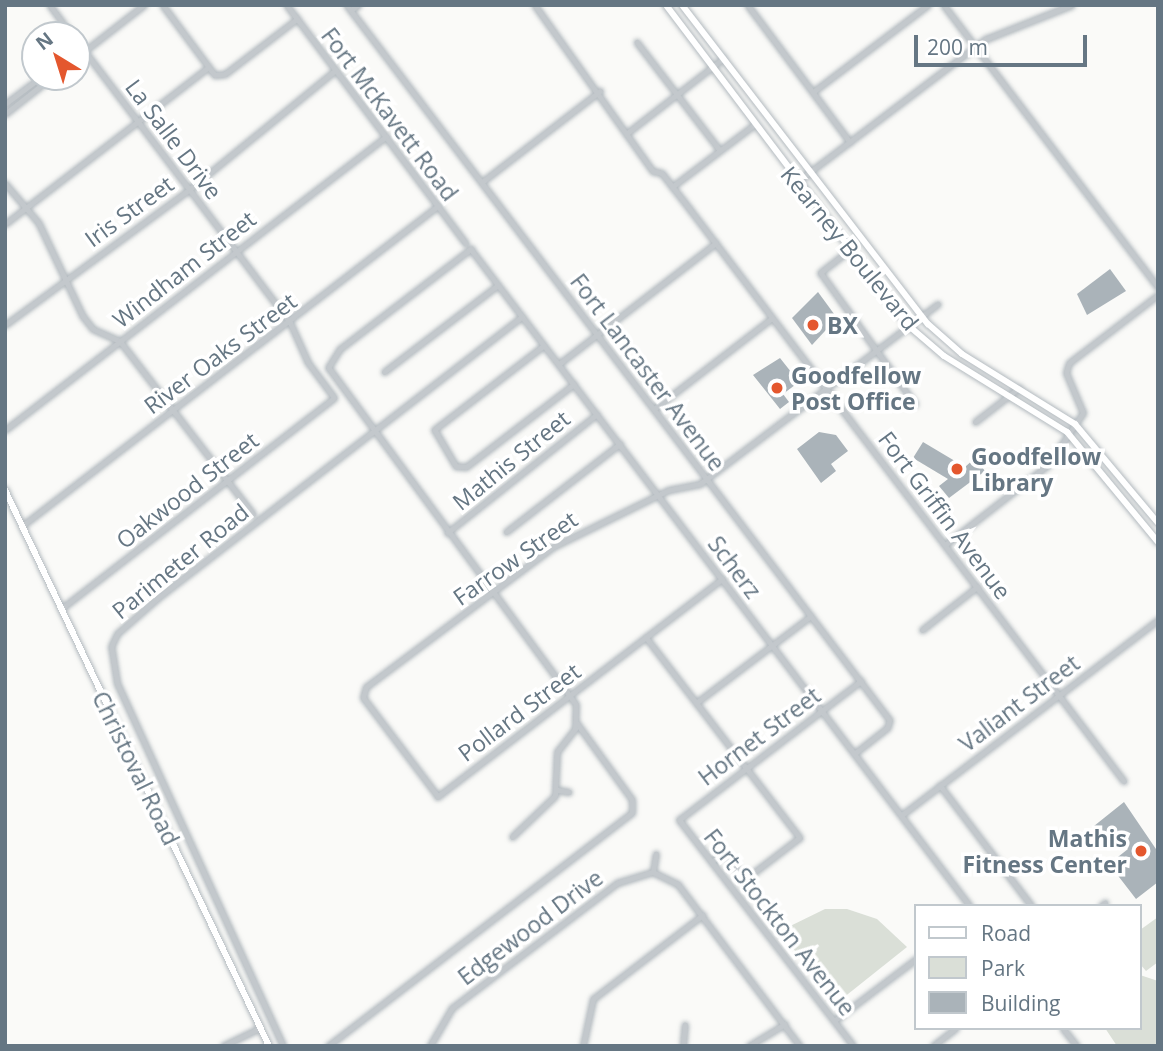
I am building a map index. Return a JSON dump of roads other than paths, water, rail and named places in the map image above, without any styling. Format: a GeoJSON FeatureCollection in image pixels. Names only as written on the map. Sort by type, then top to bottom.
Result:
{"type":"FeatureCollection","features":[{"type":"Feature","properties":{"kind":"street"},"geometry":{"type":"LineString","coordinates":[[50,5],[62,21]]}},
{"type":"Feature","properties":{"kind":"street"},"geometry":{"type":"LineString","coordinates":[[91,46],[144,5]]}},
{"type":"Feature","properties":{"kind":"street"},"geometry":{"type":"LineString","coordinates":[[163,5],[215,75],[225,74],[297,19]]}},
{"type":"Feature","properties":{"kind":"street","name":"Fort McKavett Road"},"geometry":{"type":"LineString","coordinates":[[287,5],[466,243]]}},
{"type":"Feature","properties":{"kind":"street"},"geometry":{"type":"LineString","coordinates":[[349,8],[358,5]]}},
{"type":"Feature","properties":{"kind":"street","name":"Fort Griffin Avenue"},"geometry":{"type":"LineString","coordinates":[[536,5],[600,91],[653,172],[672,187],[716,243],[1125,781]]}},
{"type":"Feature","properties":{"kind":"street","name":"Kearney Boulevard"},"geometry":{"type":"LineString","coordinates":[[666,5],[796,182],[909,326],[951,360],[1067,432],[1158,542]]}},
{"type":"Feature","properties":{"kind":"street","name":"Kearney Boulevard"},"geometry":{"type":"LineString","coordinates":[[682,5],[921,316],[962,354],[1075,424],[1158,523]]}},
{"type":"Feature","properties":{"kind":"street"},"geometry":{"type":"LineString","coordinates":[[747,5],[850,142]]}},
{"type":"Feature","properties":{"kind":"street"},"geometry":{"type":"LineString","coordinates":[[813,92],[928,5]]}},
{"type":"Feature","properties":{"kind":"street"},"geometry":{"type":"LineString","coordinates":[[944,5],[1158,287]]}},
{"type":"Feature","properties":{"kind":"street"},"geometry":{"type":"LineString","coordinates":[[796,182],[976,46],[1072,5]]}},
{"type":"Feature","properties":{"kind":"street","name":"Fort Lancaster Avenue"},"geometry":{"type":"LineString","coordinates":[[349,8],[891,723],[855,754]]}},
{"type":"Feature","properties":{"kind":"street"},"geometry":{"type":"LineString","coordinates":[[637,42],[720,150]]}},
{"type":"Feature","properties":{"kind":"street"},"geometry":{"type":"LineString","coordinates":[[626,134],[724,58]]}},
{"type":"Feature","properties":{"kind":"street","name":"La Salle Drive"},"geometry":{"type":"LineString","coordinates":[[91,59],[290,323],[308,363],[334,398]]}},
{"type":"Feature","properties":{"kind":"street"},"geometry":{"type":"LineString","coordinates":[[5,224],[209,66]]}},
{"type":"Feature","properties":{"kind":"street","name":"Iris Street"},"geometry":{"type":"LineString","coordinates":[[5,325],[190,189],[336,71]]}},
{"type":"Feature","properties":{"kind":"street"},"geometry":{"type":"LineString","coordinates":[[5,104],[22,91]]}},
{"type":"Feature","properties":{"kind":"street"},"geometry":{"type":"LineString","coordinates":[[5,114],[34,91]]}},
{"type":"Feature","properties":{"kind":"street"},"geometry":{"type":"LineString","coordinates":[[482,182],[600,91]]}},
{"type":"Feature","properties":{"kind":"street"},"geometry":{"type":"LineString","coordinates":[[672,187],[754,125]]}},
{"type":"Feature","properties":{"kind":"street","name":"Windham Street"},"geometry":{"type":"LineString","coordinates":[[5,430],[386,136]]}},
{"type":"Feature","properties":{"kind":"street"},"geometry":{"type":"LineString","coordinates":[[5,183],[27,207],[65,279],[72,302],[93,329],[120,341],[253,514]]}},
{"type":"Feature","properties":{"kind":"street","name":"River Oaks Street"},"geometry":{"type":"LineString","coordinates":[[22,526],[290,323],[438,206]]}},
{"type":"Feature","properties":{"kind":"street"},"geometry":{"type":"LineString","coordinates":[[864,240],[821,273],[875,352],[915,404]]}},
{"type":"Feature","properties":{"kind":"street"},"geometry":{"type":"LineString","coordinates":[[559,364],[716,243]]}},
{"type":"Feature","properties":{"kind":"street","name":"Scherz"},"geometry":{"type":"LineString","coordinates":[[371,434],[330,378],[331,358],[471,249],[969,904]]}},
{"type":"Feature","properties":{"kind":"street"},"geometry":{"type":"LineString","coordinates":[[384,372],[498,285]]}},
{"type":"Feature","properties":{"kind":"street"},"geometry":{"type":"LineString","coordinates":[[945,545],[1044,469],[1084,409],[1066,373],[1069,363],[1158,295]]}},
{"type":"Feature","properties":{"kind":"street","name":"Farrow Street"},"geometry":{"type":"LineString","coordinates":[[363,695],[559,543],[659,496],[708,479],[938,304]]}},
{"type":"Feature","properties":{"kind":"street","name":"Parimeter Road"},"geometry":{"type":"LineString","coordinates":[[283,1046],[117,683],[111,647],[117,634],[167,591],[522,317]]}},
{"type":"Feature","properties":{"kind":"street"},"geometry":{"type":"LineString","coordinates":[[654,409],[772,317]]}},
{"type":"Feature","properties":{"kind":"street"},"geometry":{"type":"LineString","coordinates":[[544,345],[435,430],[456,466],[466,467],[574,384]]}},
{"type":"Feature","properties":{"kind":"street"},"geometry":{"type":"LineString","coordinates":[[975,422],[1019,388]]}},
{"type":"Feature","properties":{"kind":"street","name":"Oakwood Street"},"geometry":{"type":"LineString","coordinates":[[61,609],[334,398]]}},
{"type":"Feature","properties":{"kind":"street","name":"Mathis Street"},"geometry":{"type":"LineString","coordinates":[[447,533],[597,414]]}},
{"type":"Feature","properties":{"kind":"street"},"geometry":{"type":"LineString","coordinates":[[328,1046],[634,810],[577,724],[570,695],[371,434]]}},
{"type":"Feature","properties":{"kind":"street"},"geometry":{"type":"LineString","coordinates":[[506,532],[620,444]]}},
{"type":"Feature","properties":{"kind":"street","name":"Christoval Road"},"geometry":{"type":"LineString","coordinates":[[5,490],[269,1046]]}},
{"type":"Feature","properties":{"kind":"street","name":"Pollard Street"},"geometry":{"type":"LineString","coordinates":[[363,695],[438,797],[723,579]]}},
{"type":"Feature","properties":{"kind":"street"},"geometry":{"type":"LineString","coordinates":[[922,631],[977,587]]}},
{"type":"Feature","properties":{"kind":"street"},"geometry":{"type":"LineString","coordinates":[[696,703],[811,616]]}},
{"type":"Feature","properties":{"kind":"street","name":"Valiant Street"},"geometry":{"type":"LineString","coordinates":[[902,815],[1158,620]]}},
{"type":"Feature","properties":{"kind":"street"},"geometry":{"type":"LineString","coordinates":[[646,637],[800,838],[745,880],[724,853],[712,862]]}},
{"type":"Feature","properties":{"kind":"street","name":"Hornet Street"},"geometry":{"type":"LineString","coordinates":[[679,820],[861,681]]}},
{"type":"Feature","properties":{"kind":"street"},"geometry":{"type":"LineString","coordinates":[[512,837],[542,813],[558,790],[557,752],[577,724]]}},
{"type":"Feature","properties":{"kind":"street"},"geometry":{"type":"LineString","coordinates":[[940,785],[1030,904]]}},
{"type":"Feature","properties":{"kind":"street"},"geometry":{"type":"LineString","coordinates":[[558,790],[569,792]]}},
{"type":"Feature","properties":{"kind":"street","name":"Fort Stockton Avenue"},"geometry":{"type":"LineString","coordinates":[[679,820],[853,1046]]}},
{"type":"Feature","properties":{"kind":"street"},"geometry":{"type":"LineString","coordinates":[[656,854],[653,872],[678,884],[800,1046]]}},
{"type":"Feature","properties":{"kind":"street","name":"Edgewood Drive"},"geometry":{"type":"LineString","coordinates":[[430,1046],[452,1008],[617,883],[653,872]]}},
{"type":"Feature","properties":{"kind":"street"},"geometry":{"type":"LineString","coordinates":[[583,1046],[593,999],[703,915]]}},
{"type":"Feature","properties":{"kind":"street"},"geometry":{"type":"LineString","coordinates":[[834,1021],[914,961]]}},
{"type":"Feature","properties":{"kind":"street"},"geometry":{"type":"LineString","coordinates":[[749,1046],[785,1024]]}},
{"type":"Feature","properties":{"kind":"street"},"geometry":{"type":"LineString","coordinates":[[683,1046],[685,1025]]}},
{"type":"Feature","properties":{"kind":"street"},"geometry":{"type":"LineString","coordinates":[[223,1046],[261,1028]]}},
{"type":"Feature","properties":{"kind":"street"},"geometry":{"type":"LineString","coordinates":[[933,1046],[953,1030]]}},
{"type":"Feature","properties":{"kind":"street"},"geometry":{"type":"LineString","coordinates":[[1064,1030],[1076,1046]]}},
{"type":"Feature","properties":{"kind":"place","name":"BX"},"geometry":{"type":"Point","coordinates":[813,325]}},
{"type":"Feature","properties":{"kind":"place","name":"Goodfellow Post Office"},"geometry":{"type":"Point","coordinates":[777,388]}},
{"type":"Feature","properties":{"kind":"place","name":"Goodfellow Library"},"geometry":{"type":"Point","coordinates":[957,469]}},
{"type":"Feature","properties":{"kind":"place","name":"Mathis Fitness Center"},"geometry":{"type":"Point","coordinates":[1141,851]}}]}
